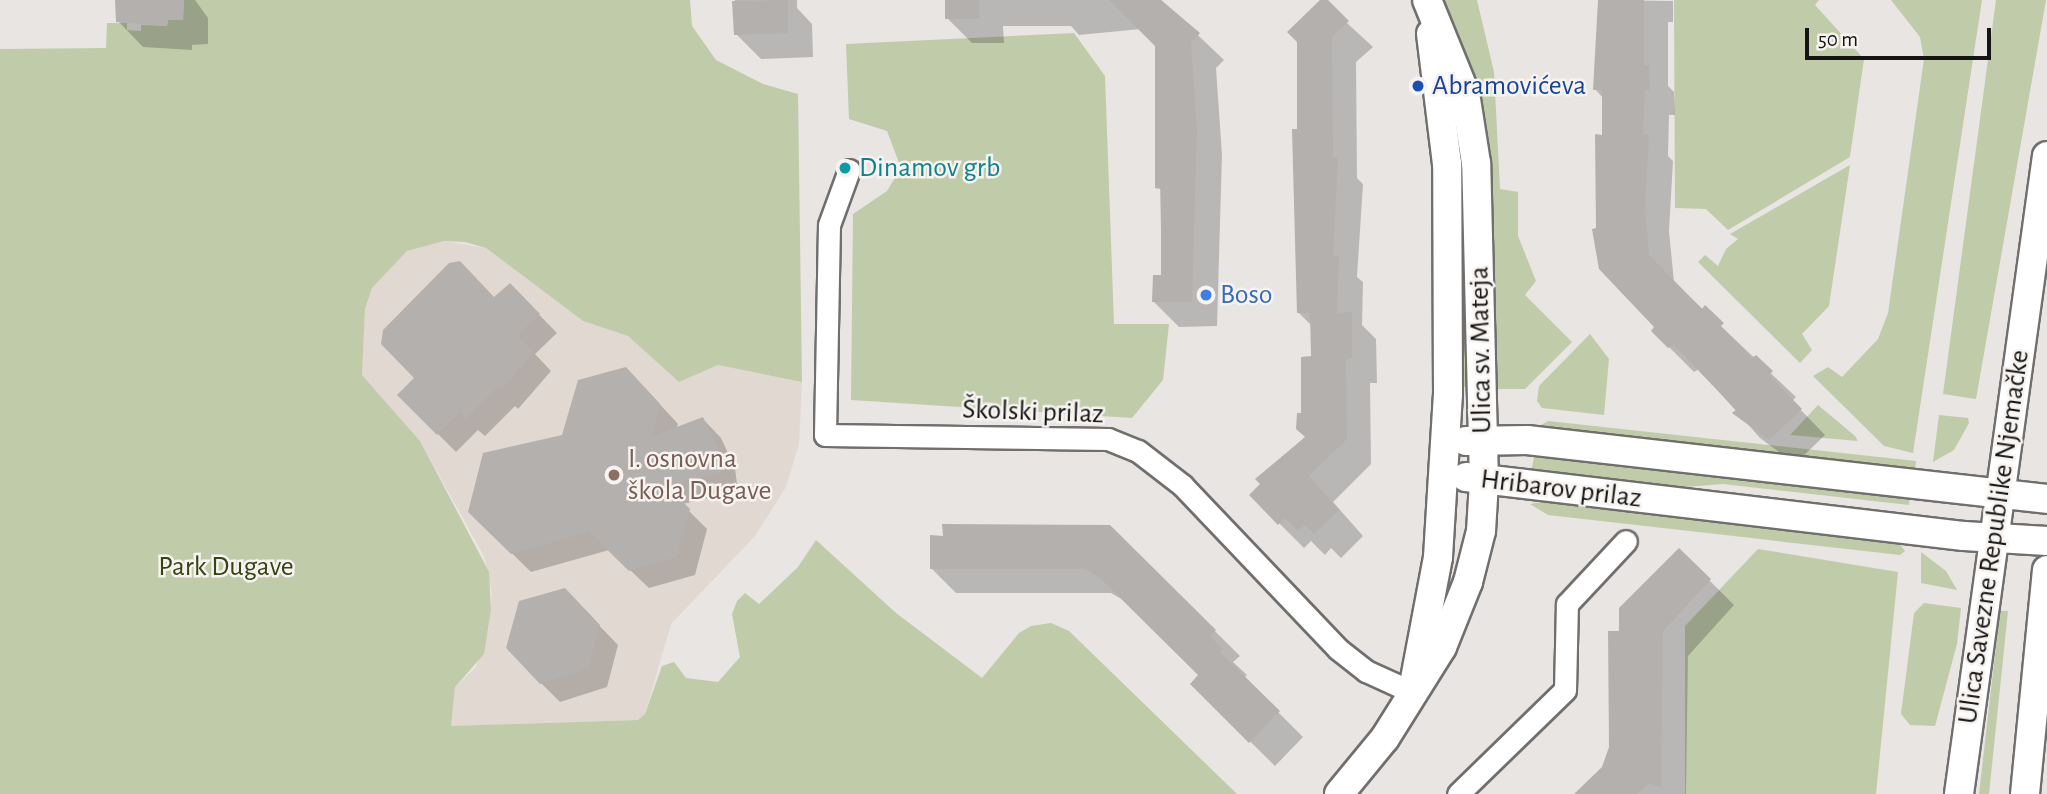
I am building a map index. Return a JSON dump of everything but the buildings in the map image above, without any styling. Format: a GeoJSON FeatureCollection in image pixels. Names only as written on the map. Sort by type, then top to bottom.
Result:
{"type":"FeatureCollection","features":[{"type":"Feature","properties":{"kind":"street","name":"Ulica sv. Mateja"},"geometry":{"type":"LineString","coordinates":[[1339,794],[1385,738],[1442,647],[1464,593],[1480,531],[1484,482],[1476,163],[1470,118],[1454,57],[1425,0]]}},
{"type":"Feature","properties":{"kind":"street","name":"Ulica sv. Mateja"},"geometry":{"type":"LineString","coordinates":[[1412,692],[1437,568],[1445,458],[1447,164],[1438,72],[1425,0]]}},
{"type":"Feature","properties":{"kind":"street","name":"Ulica Savezne Republike Njemačke"},"geometry":{"type":"LineString","coordinates":[[1959,794],[2047,156]]}},
{"type":"Feature","properties":{"kind":"street","name":"Školski prilaz"},"geometry":{"type":"LineString","coordinates":[[849,170],[829,225],[825,435],[1108,439],[1138,451],[1173,476],[1338,649],[1366,671],[1412,692]]}},
{"type":"Feature","properties":{"kind":"street","name":"Hribarov prilaz"},"geometry":{"type":"LineString","coordinates":[[2047,499],[1483,438],[1461,443],[1445,458],[1460,474],[1484,482],[1996,538],[2047,541]]}},
{"type":"Feature","properties":{"kind":"street","name":"Hribarov prilaz"},"geometry":{"type":"LineString","coordinates":[[1458,794],[1565,690],[1567,604],[1626,541]]}},
{"type":"Feature","properties":{"kind":"street","name":"Ulica Savezne Republike Njemačke"},"geometry":{"type":"LineString","coordinates":[[2025,794],[2047,570]]}},
{"type":"Feature","properties":{"kind":"shaded area","name":"I. osnovna škola Dugave"},"geometry":{"type":"Polygon","coordinates":[[[444,241],[486,248],[583,321],[628,336],[679,382],[718,365],[802,382],[799,444],[786,487],[755,536],[671,624],[645,714],[638,720],[451,726],[455,687],[476,667],[488,632],[492,593],[484,556],[420,441],[362,375],[365,309],[372,288],[407,251],[444,241]]]}},
{"type":"Feature","properties":{"kind":"green space","name":"Park Dugave"},"geometry":{"type":"Polygon","coordinates":[[[184,0],[690,0],[692,26],[716,60],[763,84],[798,94],[802,382],[718,365],[679,382],[628,336],[583,321],[486,248],[465,242],[444,241],[407,251],[372,288],[365,309],[362,375],[420,441],[489,572],[491,610],[484,654],[455,687],[451,726],[638,720],[645,714],[662,666],[674,662],[686,678],[718,682],[740,657],[732,614],[737,601],[745,593],[759,604],[798,567],[816,540],[896,613],[982,678],[1019,633],[1031,626],[1051,623],[1069,631],[1237,794],[0,794],[0,49],[106,48],[107,23],[127,23],[127,30],[141,31],[141,25],[167,26],[168,20],[183,20],[184,0]]]}},
{"type":"Feature","properties":{"kind":"green space"},"geometry":{"type":"Polygon","coordinates":[[[1444,0],[1477,0],[1494,72],[1500,189],[1518,192],[1518,236],[1536,281],[1525,295],[1572,342],[1525,389],[1492,389],[1478,100],[1444,0]]]}},
{"type":"Feature","properties":{"kind":"green space"},"geometry":{"type":"Polygon","coordinates":[[[1674,0],[1819,0],[1815,5],[1864,59],[1850,157],[1728,230],[1706,209],[1675,208],[1674,0]]]}},
{"type":"Feature","properties":{"kind":"green space"},"geometry":{"type":"Polygon","coordinates":[[[1891,0],[1982,0],[1913,453],[1884,446],[1813,376],[1828,367],[1842,377],[1878,339],[1888,313],[1924,59],[1920,37],[1891,0]]]}},
{"type":"Feature","properties":{"kind":"green space"},"geometry":{"type":"Polygon","coordinates":[[[1996,0],[2046,0],[1976,399],[1943,394],[1996,0]]]}},
{"type":"Feature","properties":{"kind":"green space"},"geometry":{"type":"Polygon","coordinates":[[[1074,33],[1105,76],[1114,324],[1169,324],[1163,380],[1132,418],[851,400],[853,214],[887,191],[901,168],[887,131],[849,119],[846,44],[1074,33]]]}},
{"type":"Feature","properties":{"kind":"green space"},"geometry":{"type":"Polygon","coordinates":[[[1441,49],[1464,124],[1472,387],[1463,387],[1460,181],[1441,49]]]}},
{"type":"Feature","properties":{"kind":"green space"},"geometry":{"type":"Polygon","coordinates":[[[1850,165],[1829,306],[1802,334],[1812,350],[1800,363],[1698,262],[1705,255],[1718,266],[1726,249],[1738,239],[1730,234],[1850,165]]]}},
{"type":"Feature","properties":{"kind":"green space"},"geometry":{"type":"Polygon","coordinates":[[[1590,334],[1609,359],[1604,415],[1542,408],[1537,401],[1539,386],[1590,334]]]}},
{"type":"Feature","properties":{"kind":"green space"},"geometry":{"type":"Polygon","coordinates":[[[1818,405],[1855,436],[1858,441],[1790,435],[1818,405]]]}},
{"type":"Feature","properties":{"kind":"green space"},"geometry":{"type":"Polygon","coordinates":[[[1939,415],[1968,418],[1969,423],[1954,450],[1933,462],[1939,415]]]}},
{"type":"Feature","properties":{"kind":"green space"},"geometry":{"type":"Polygon","coordinates":[[[1548,421],[1916,461],[1915,470],[1536,428],[1548,421]]]}},
{"type":"Feature","properties":{"kind":"green space"},"geometry":{"type":"Polygon","coordinates":[[[1534,457],[1910,497],[1909,505],[1723,484],[1672,488],[1531,473],[1534,457]]]}},
{"type":"Feature","properties":{"kind":"green space"},"geometry":{"type":"Polygon","coordinates":[[[1542,502],[1876,539],[1899,543],[1905,551],[1900,555],[1548,515],[1530,504],[1542,502]]]}},
{"type":"Feature","properties":{"kind":"green space"},"geometry":{"type":"Polygon","coordinates":[[[1758,549],[1898,572],[1876,794],[1685,794],[1685,626],[1758,549]]]}},
{"type":"Feature","properties":{"kind":"green space"},"geometry":{"type":"Polygon","coordinates":[[[1921,552],[1946,571],[1957,590],[1921,583],[1921,552]]]}},
{"type":"Feature","properties":{"kind":"green space"},"geometry":{"type":"Polygon","coordinates":[[[1924,603],[1961,608],[1957,644],[1935,726],[1910,725],[1901,714],[1914,613],[1924,603]]]}},
{"type":"Feature","properties":{"kind":"green space"},"geometry":{"type":"Polygon","coordinates":[[[2000,611],[2008,611],[1989,794],[1979,794],[2000,611]]]}},
{"type":"Feature","properties":{"kind":"place","name":"Abramovićeva"},"geometry":{"type":"Point","coordinates":[1418,86]}},
{"type":"Feature","properties":{"kind":"place","name":"Dinamov grb"},"geometry":{"type":"Point","coordinates":[845,168]}},
{"type":"Feature","properties":{"kind":"place","name":"Boso"},"geometry":{"type":"Point","coordinates":[1206,295]}},
{"type":"Feature","properties":{"kind":"place","name":"I. osnovna škola Dugave"},"geometry":{"type":"Point","coordinates":[614,475]}}]}
